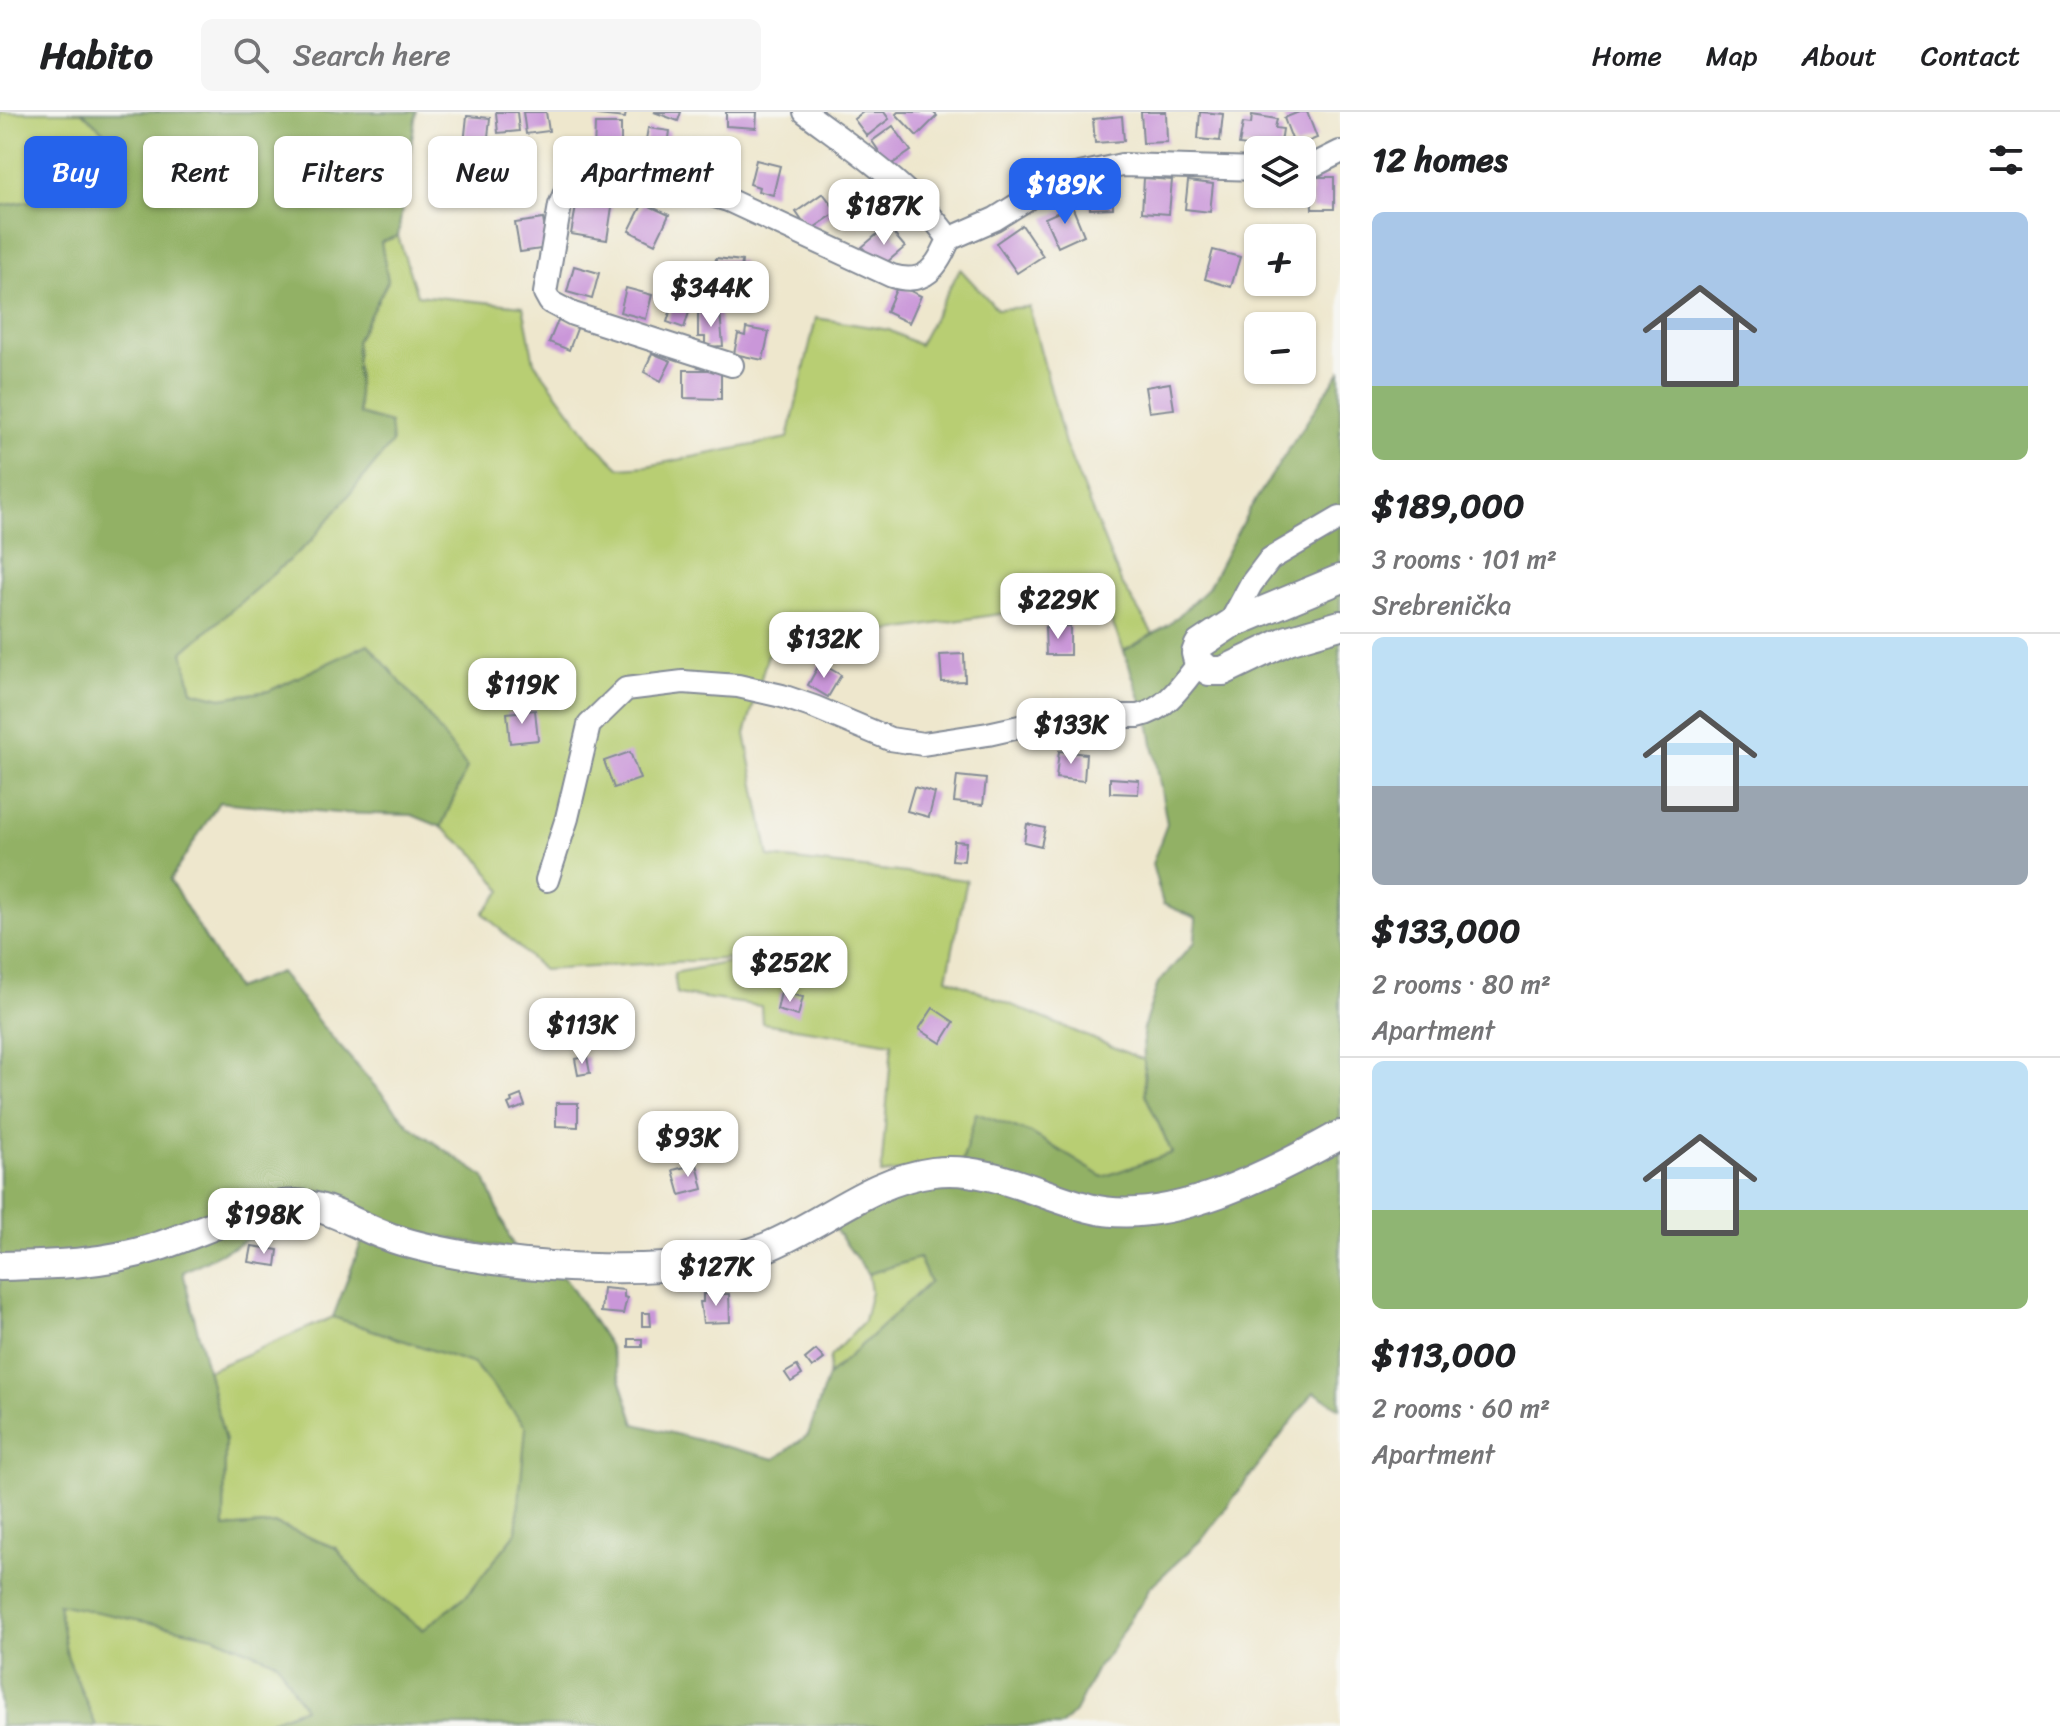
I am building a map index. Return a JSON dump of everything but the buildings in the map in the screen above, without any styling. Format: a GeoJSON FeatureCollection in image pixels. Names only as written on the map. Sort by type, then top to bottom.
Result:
{"type":"FeatureCollection","features":[{"type":"Feature","properties":{"kind":"main road"},"geometry":{"type":"LineString","coordinates":[[1340,579],[1229,625],[1199,645],[1196,653],[1199,663],[1209,671],[1223,671],[1288,640],[1340,625]]}},
{"type":"Feature","properties":{"kind":"main road"},"geometry":{"type":"LineString","coordinates":[[0,1266],[75,1265],[106,1259],[151,1249],[268,1207],[297,1203],[318,1208],[394,1239],[486,1259],[550,1266],[626,1267],[711,1262],[767,1247],[883,1186],[913,1176],[948,1171],[971,1173],[1032,1188],[1103,1211],[1156,1211],[1274,1172],[1340,1135]]}},
{"type":"Feature","properties":{"kind":"street"},"geometry":{"type":"LineString","coordinates":[[805,112],[859,152],[935,218],[949,239]]}},
{"type":"Feature","properties":{"kind":"street"},"geometry":{"type":"LineString","coordinates":[[1316,164],[1340,152]]}},
{"type":"Feature","properties":{"kind":"street"},"geometry":{"type":"LineString","coordinates":[[732,365],[573,314],[550,302],[545,293],[560,205],[566,190],[575,180],[585,174],[611,170],[649,176],[728,200],[846,256],[904,279],[923,276],[931,270],[949,239],[995,219],[1048,186],[1075,175],[1122,165],[1244,169]]}},
{"type":"Feature","properties":{"kind":"street"},"geometry":{"type":"LineString","coordinates":[[1229,625],[1251,584],[1270,559],[1340,518]]}},
{"type":"Feature","properties":{"kind":"street"},"geometry":{"type":"LineString","coordinates":[[547,880],[567,818],[589,725],[626,689],[683,682],[738,686],[803,704],[890,739],[923,744],[988,734],[1068,716],[1149,714],[1173,695],[1199,663]]}},
{"type":"Feature","properties":{"kind":"green space"},"geometry":{"type":"Polygon","coordinates":[[[0,112],[82,112],[105,133],[107,136],[24,136],[24,202],[0,206],[0,112]]]}},
{"type":"Feature","properties":{"kind":"green space"},"geometry":{"type":"Polygon","coordinates":[[[82,112],[416,112],[412,140],[412,136],[274,136],[274,208],[402,208],[398,236],[381,242],[388,281],[356,341],[359,414],[390,423],[392,443],[311,541],[183,652],[192,691],[221,698],[269,691],[368,644],[422,707],[467,768],[441,827],[412,815],[337,813],[219,802],[170,880],[236,989],[280,972],[322,1026],[410,1126],[484,1177],[515,1250],[406,1231],[292,1217],[183,1272],[225,1441],[224,1528],[276,1524],[336,1548],[369,1590],[423,1630],[468,1594],[516,1533],[526,1427],[474,1364],[333,1317],[362,1241],[565,1278],[609,1345],[635,1424],[775,1459],[808,1435],[828,1376],[930,1282],[919,1258],[868,1274],[830,1222],[962,1163],[976,1113],[1031,1133],[1103,1177],[1172,1153],[1145,1094],[1143,1029],[1158,983],[1195,942],[1196,918],[1163,904],[1152,864],[1167,824],[1150,727],[1124,651],[1170,624],[1208,588],[1249,510],[1340,371],[1340,1408],[1314,1392],[1203,1538],[1149,1588],[1112,1650],[1098,1666],[1075,1712],[1061,1726],[258,1726],[304,1708],[277,1662],[214,1636],[58,1604],[67,1656],[96,1726],[0,1726],[0,206],[24,202],[24,208],[127,208],[127,136],[107,136],[82,112]]]}},
{"type":"Feature","properties":{"kind":"green space"},"geometry":{"type":"Polygon","coordinates":[[[398,236],[417,295],[523,306],[534,362],[593,442],[620,468],[647,466],[788,438],[816,318],[889,330],[919,345],[960,269],[997,309],[1029,307],[1065,444],[1121,582],[1153,634],[1124,651],[1106,608],[1019,611],[870,634],[768,654],[745,734],[769,857],[967,880],[947,978],[1144,1060],[1145,1094],[1172,1153],[1103,1177],[1031,1133],[976,1114],[962,1163],[881,1174],[892,1043],[762,1023],[761,1006],[677,994],[674,973],[755,957],[543,970],[483,913],[502,891],[476,855],[441,827],[467,768],[368,645],[269,691],[221,698],[192,691],[183,652],[311,541],[390,423],[359,414],[356,341],[388,281],[381,242],[398,236]]]}},
{"type":"Feature","properties":{"kind":"green space"},"geometry":{"type":"Polygon","coordinates":[[[919,1258],[930,1282],[828,1376],[830,1357],[864,1321],[871,1291],[868,1274],[919,1258]]]}},
{"type":"Feature","properties":{"kind":"green space"},"geometry":{"type":"Polygon","coordinates":[[[333,1317],[474,1364],[527,1427],[516,1533],[468,1594],[423,1630],[369,1590],[336,1548],[276,1524],[224,1528],[225,1441],[207,1371],[333,1317]]]}},
{"type":"Feature","properties":{"kind":"green space"},"geometry":{"type":"Polygon","coordinates":[[[57,1603],[214,1636],[277,1662],[304,1708],[258,1726],[96,1726],[67,1656],[57,1603]]]}}]}
